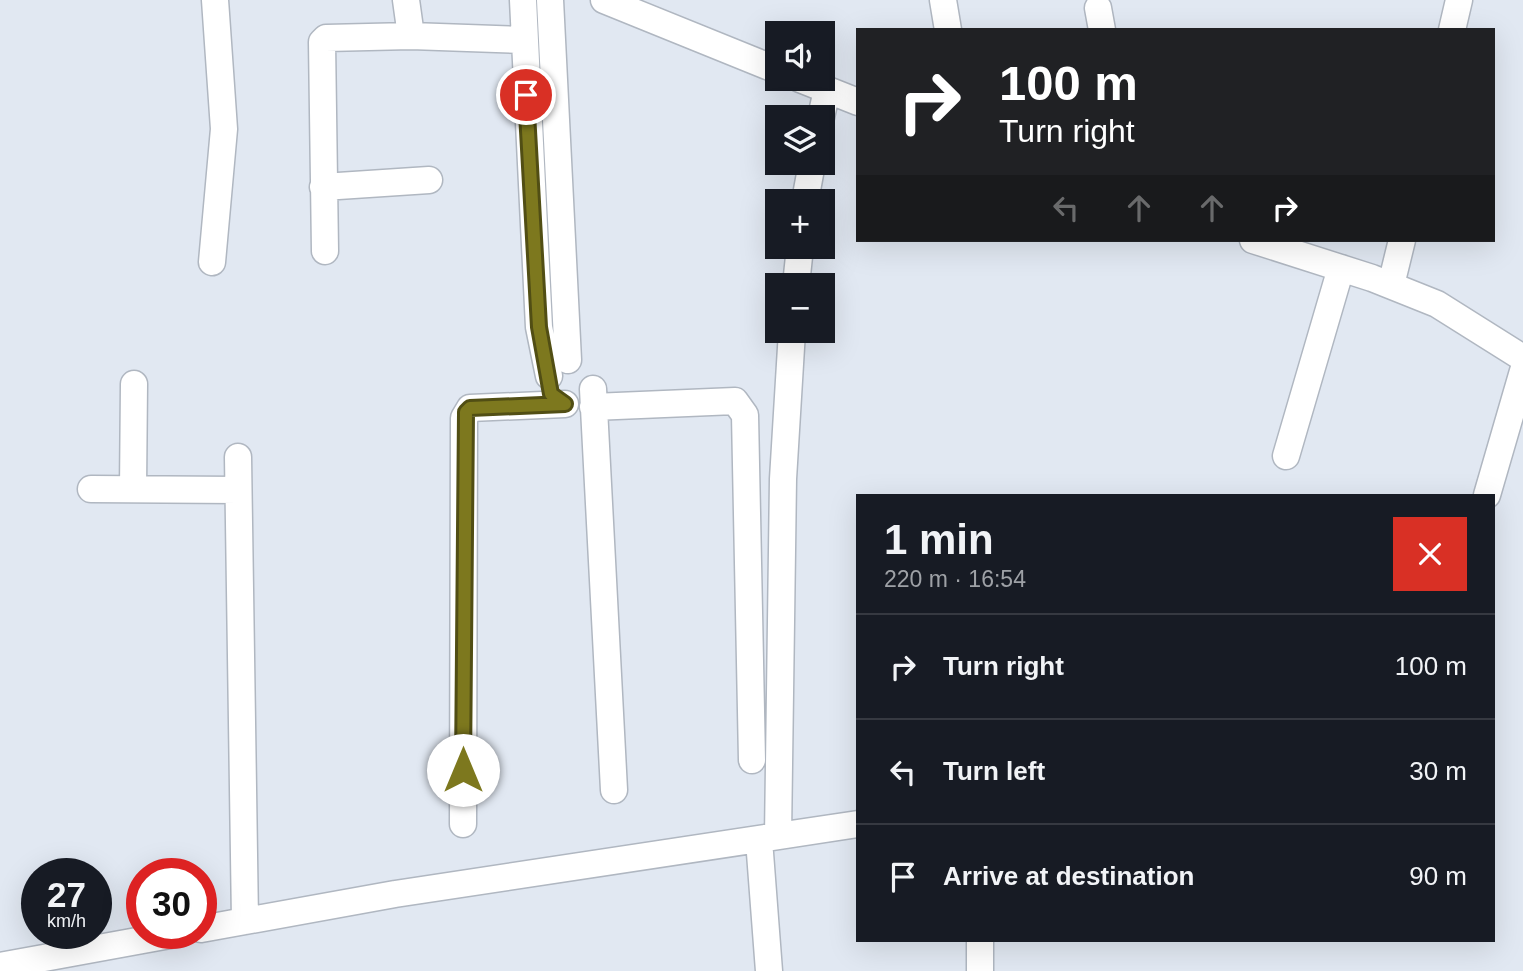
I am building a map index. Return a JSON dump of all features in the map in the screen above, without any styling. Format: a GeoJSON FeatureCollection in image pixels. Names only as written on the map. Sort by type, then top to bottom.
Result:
{"type":"FeatureCollection","features":[{"type":"Feature","properties":{"kind":"street"},"geometry":{"type":"LineString","coordinates":[[212,262],[224,129],[215,0]]}},
{"type":"Feature","properties":{"kind":"street"},"geometry":{"type":"LineString","coordinates":[[406,0],[411,36]]}},
{"type":"Feature","properties":{"kind":"street"},"geometry":{"type":"LineString","coordinates":[[523,0],[539,327],[559,368]]}},
{"type":"Feature","properties":{"kind":"street"},"geometry":{"type":"LineString","coordinates":[[550,0],[562,228],[559,368],[551,394],[565,404]]}},
{"type":"Feature","properties":{"kind":"street"},"geometry":{"type":"LineString","coordinates":[[604,0],[765,65]]}},
{"type":"Feature","properties":{"kind":"street"},"geometry":{"type":"LineString","coordinates":[[943,0],[948,28]]}},
{"type":"Feature","properties":{"kind":"street"},"geometry":{"type":"LineString","coordinates":[[1452,28],[1459,0]]}},
{"type":"Feature","properties":{"kind":"street"},"geometry":{"type":"LineString","coordinates":[[325,251],[322,42],[326,38],[411,36],[523,40]]}},
{"type":"Feature","properties":{"kind":"street"},"geometry":{"type":"LineString","coordinates":[[830,91],[856,101]]}},
{"type":"Feature","properties":{"kind":"street"},"geometry":{"type":"LineString","coordinates":[[528,123],[556,122]]}},
{"type":"Feature","properties":{"kind":"street"},"geometry":{"type":"LineString","coordinates":[[323,187],[429,180]]}},
{"type":"Feature","properties":{"kind":"street"},"geometry":{"type":"LineString","coordinates":[[534,230],[562,228]]}},
{"type":"Feature","properties":{"kind":"street"},"geometry":{"type":"LineString","coordinates":[[1259,242],[1391,285],[1437,304],[1523,358]]}},
{"type":"Feature","properties":{"kind":"street"},"geometry":{"type":"LineString","coordinates":[[1391,285],[1402,242]]}},
{"type":"Feature","properties":{"kind":"street"},"geometry":{"type":"LineString","coordinates":[[1286,456],[1341,268]]}},
{"type":"Feature","properties":{"kind":"street"},"geometry":{"type":"LineString","coordinates":[[769,971],[768,838],[791,343]]}},
{"type":"Feature","properties":{"kind":"street"},"geometry":{"type":"LineString","coordinates":[[559,368],[588,368],[593,398],[614,790]]}},
{"type":"Feature","properties":{"kind":"street"},"geometry":{"type":"LineString","coordinates":[[1487,494],[1523,372]]}},
{"type":"Feature","properties":{"kind":"street"},"geometry":{"type":"LineString","coordinates":[[133,489],[134,383]]}},
{"type":"Feature","properties":{"kind":"street"},"geometry":{"type":"LineString","coordinates":[[463,824],[464,418],[470,408],[565,404],[593,398],[735,401],[742,406],[745,415],[752,760]]}},
{"type":"Feature","properties":{"kind":"street"},"geometry":{"type":"LineString","coordinates":[[238,457],[245,921]]}},
{"type":"Feature","properties":{"kind":"street"},"geometry":{"type":"LineString","coordinates":[[90,489],[239,490]]}},
{"type":"Feature","properties":{"kind":"street"},"geometry":{"type":"LineString","coordinates":[[217,926],[395,894],[856,824]]}},
{"type":"Feature","properties":{"kind":"street"},"geometry":{"type":"LineString","coordinates":[[979,942],[980,971]]}},
{"type":"Feature","properties":{"kind":"street"},"geometry":{"type":"LineString","coordinates":[[0,967],[126,943]]}},
{"type":"Feature","properties":{"kind":"route"},"geometry":{"type":"LineString","coordinates":[[463,770],[464,418],[470,408],[565,404],[551,394],[539,327],[526,95]]}}]}
